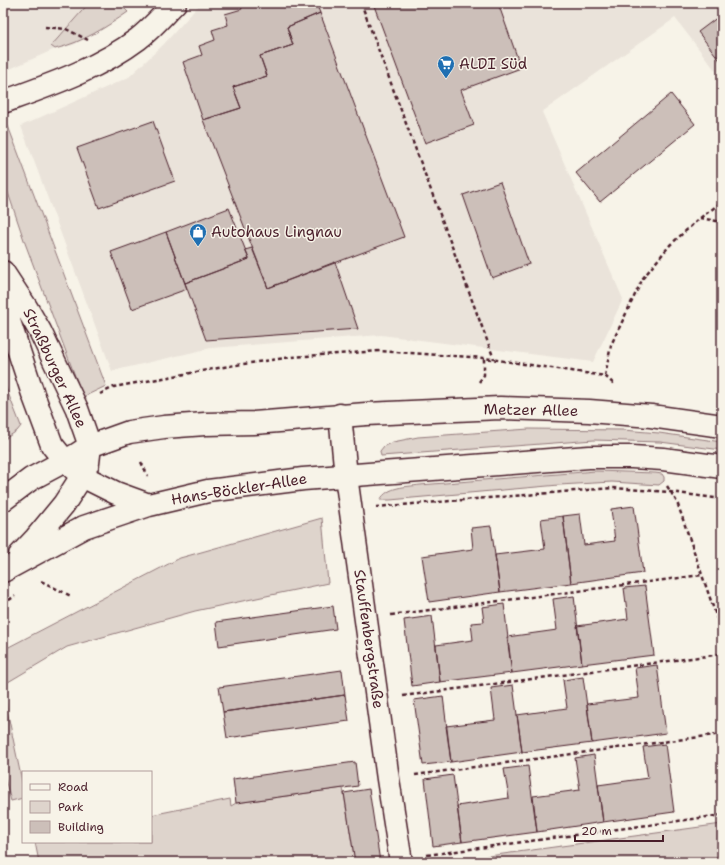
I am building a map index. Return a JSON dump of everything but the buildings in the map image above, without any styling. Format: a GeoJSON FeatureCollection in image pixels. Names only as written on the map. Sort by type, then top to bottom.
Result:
{"type":"FeatureCollection","features":[{"type":"Feature","properties":{"kind":"street"},"geometry":{"type":"LineString","coordinates":[[3,102],[61,80],[106,60],[139,38],[175,3]]}},
{"type":"Feature","properties":{"kind":"street","name":"Straßburger Allee"},"geometry":{"type":"LineString","coordinates":[[3,272],[40,331],[77,409],[90,446]]}},
{"type":"Feature","properties":{"kind":"street","name":"Straßburger Allee"},"geometry":{"type":"LineString","coordinates":[[3,293],[8,318],[43,423],[52,445],[82,476],[116,493],[149,505]]}},
{"type":"Feature","properties":{"kind":"street","name":"Metzer Allee"},"geometry":{"type":"LineString","coordinates":[[340,416],[500,408],[589,411],[651,416],[722,426]]}},
{"type":"Feature","properties":{"kind":"street"},"geometry":{"type":"LineString","coordinates":[[3,500],[31,479],[66,461],[90,446],[129,432],[205,424],[254,423],[340,416]]}},
{"type":"Feature","properties":{"kind":"street","name":"Stauffenbergstraße"},"geometry":{"type":"LineString","coordinates":[[340,416],[346,476],[352,510],[388,779],[401,860]]}},
{"type":"Feature","properties":{"kind":"street"},"geometry":{"type":"LineString","coordinates":[[3,571],[36,538],[64,504],[82,476],[88,463],[90,446]]}},
{"type":"Feature","properties":{"kind":"street"},"geometry":{"type":"LineString","coordinates":[[346,476],[589,457],[632,456],[722,467]]}},
{"type":"Feature","properties":{"kind":"street","name":"Hans-Böckler-Allee"},"geometry":{"type":"LineString","coordinates":[[3,571],[84,527],[149,505],[208,491],[303,479],[346,476]]}},
{"type":"Feature","properties":{"kind":"path"},"geometry":{"type":"LineString","coordinates":[[361,3],[494,359]]}},
{"type":"Feature","properties":{"kind":"path"},"geometry":{"type":"LineString","coordinates":[[45,28],[66,29],[90,41]]}},
{"type":"Feature","properties":{"kind":"path"},"geometry":{"type":"LineString","coordinates":[[94,397],[114,387],[229,366],[292,357],[380,351],[494,359],[605,376],[611,345],[643,278],[670,245],[700,218],[722,202]]}},
{"type":"Feature","properties":{"kind":"path"},"geometry":{"type":"LineString","coordinates":[[700,218],[722,222]]}},
{"type":"Feature","properties":{"kind":"path"},"geometry":{"type":"LineString","coordinates":[[484,358],[484,375]]}},
{"type":"Feature","properties":{"kind":"path"},"geometry":{"type":"LineString","coordinates":[[141,462],[148,476]]}},
{"type":"Feature","properties":{"kind":"path"},"geometry":{"type":"LineString","coordinates":[[352,510],[418,503],[612,488],[670,492],[722,500]]}},
{"type":"Feature","properties":{"kind":"path"},"geometry":{"type":"LineString","coordinates":[[670,492],[677,502],[722,633]]}},
{"type":"Feature","properties":{"kind":"path"},"geometry":{"type":"LineString","coordinates":[[366,618],[702,575]]}},
{"type":"Feature","properties":{"kind":"path"},"geometry":{"type":"LineString","coordinates":[[38,580],[71,596]]}},
{"type":"Feature","properties":{"kind":"path"},"geometry":{"type":"LineString","coordinates":[[3,604],[20,593]]}},
{"type":"Feature","properties":{"kind":"path"},"geometry":{"type":"LineString","coordinates":[[378,700],[722,654]]}},
{"type":"Feature","properties":{"kind":"path"},"geometry":{"type":"LineString","coordinates":[[388,779],[722,734]]}},
{"type":"Feature","properties":{"kind":"path"},"geometry":{"type":"LineString","coordinates":[[401,860],[722,815]]}},
{"type":"Feature","properties":{"kind":"path"},"geometry":{"type":"LineString","coordinates":[[3,858],[4,862]]}},
{"type":"Feature","properties":{"kind":"shaded area"},"geometry":{"type":"Polygon","coordinates":[[[3,3],[119,3],[128,12],[103,29],[73,45],[55,49],[3,72],[3,3]]]}},
{"type":"Feature","properties":{"kind":"shaded area"},"geometry":{"type":"Polygon","coordinates":[[[201,3],[722,3],[722,79],[675,18],[542,112],[623,299],[593,362],[381,335],[211,348],[112,371],[21,126],[129,77],[164,44],[201,3]]]}},
{"type":"Feature","properties":{"kind":"green space"},"geometry":{"type":"Polygon","coordinates":[[[89,3],[119,3],[128,12],[102,29],[75,43],[55,49],[51,46],[89,3]]]}},
{"type":"Feature","properties":{"kind":"green space"},"geometry":{"type":"Polygon","coordinates":[[[8,126],[106,386],[83,397],[25,243],[3,178],[3,130],[8,126]]]}},
{"type":"Feature","properties":{"kind":"green space"},"geometry":{"type":"Polygon","coordinates":[[[3,380],[21,426],[17,431],[3,440],[3,380]]]}},
{"type":"Feature","properties":{"kind":"green space"},"geometry":{"type":"Polygon","coordinates":[[[529,429],[623,430],[659,433],[722,442],[722,450],[660,442],[594,440],[381,456],[380,451],[384,446],[393,442],[418,437],[529,429]]]}},
{"type":"Feature","properties":{"kind":"green space"},"geometry":{"type":"Polygon","coordinates":[[[596,471],[662,474],[664,481],[659,485],[612,482],[380,500],[383,495],[388,492],[403,487],[596,471]]]}},
{"type":"Feature","properties":{"kind":"green space"},"geometry":{"type":"Polygon","coordinates":[[[322,518],[328,583],[195,611],[67,647],[3,685],[3,650],[180,558],[322,518]]]}},
{"type":"Feature","properties":{"kind":"green space"},"geometry":{"type":"Polygon","coordinates":[[[3,691],[22,781],[22,798],[11,801],[3,772],[3,691]]]}},
{"type":"Feature","properties":{"kind":"green space"},"geometry":{"type":"Polygon","coordinates":[[[343,788],[355,862],[39,862],[35,843],[152,843],[152,815],[230,799],[231,806],[236,803],[343,788]]]}},
{"type":"Feature","properties":{"kind":"green space"},"geometry":{"type":"Polygon","coordinates":[[[722,824],[722,862],[445,862],[722,824]]]}},
{"type":"Feature","properties":{"kind":"place","name":"ALDI Süd"},"geometry":{"type":"Point","coordinates":[446,79]}},
{"type":"Feature","properties":{"kind":"place","name":"Autohaus Lingnau"},"geometry":{"type":"Point","coordinates":[198,247]}}]}
